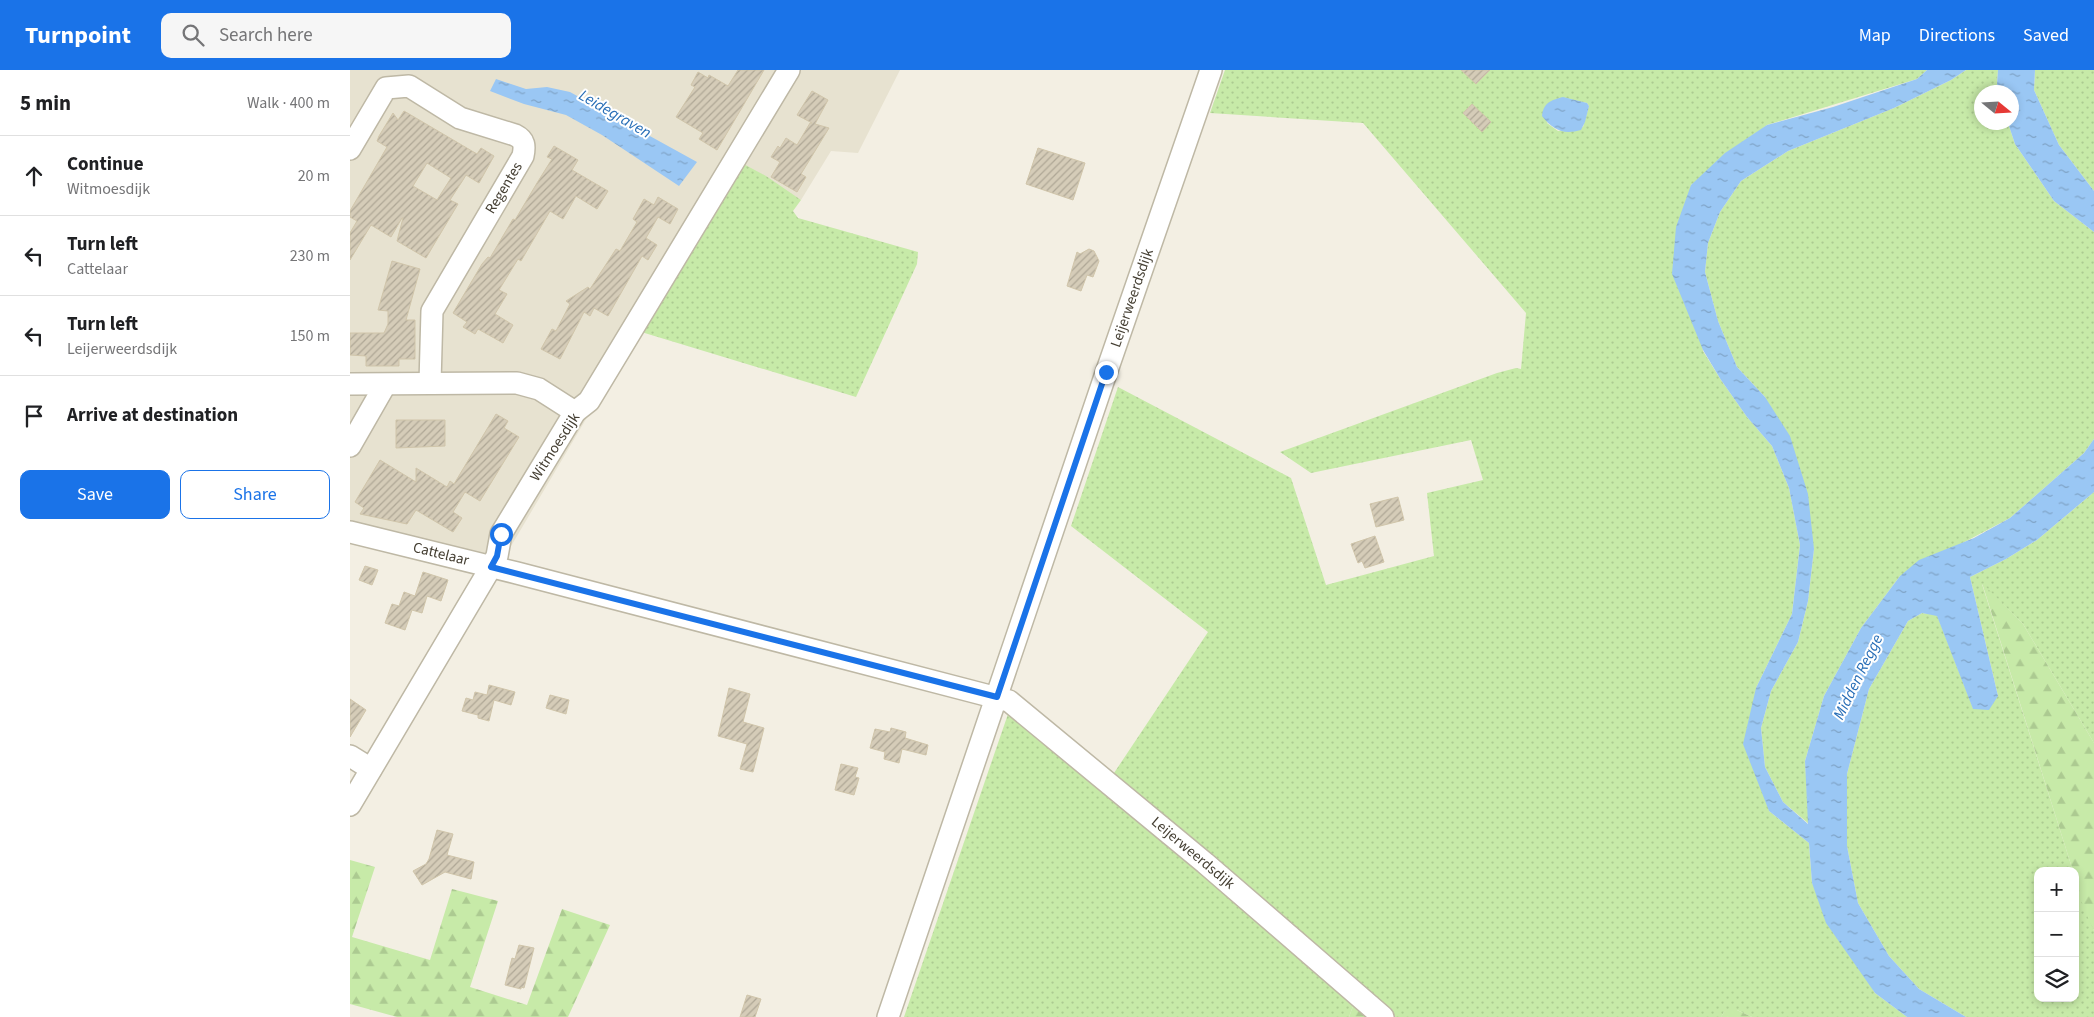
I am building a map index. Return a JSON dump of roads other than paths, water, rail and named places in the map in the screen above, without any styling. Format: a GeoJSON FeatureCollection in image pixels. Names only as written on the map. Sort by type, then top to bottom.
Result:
{"type":"FeatureCollection","features":[{"type":"Feature","properties":{"kind":"street","name":"Witmoesdijk"},"geometry":{"type":"LineString","coordinates":[[350,805],[491,567],[497,556],[501,534],[575,412],[589,401],[789,70]]}},
{"type":"Feature","properties":{"kind":"street","name":"Leijerweerdsdijk"},"geometry":{"type":"LineString","coordinates":[[888,1017],[1102,382],[1211,70]]}},
{"type":"Feature","properties":{"kind":"street","name":"Regentes"},"geometry":{"type":"LineString","coordinates":[[350,149],[386,88],[409,86],[460,118],[515,135],[521,138],[524,143],[523,156],[432,311],[430,383]]}},
{"type":"Feature","properties":{"kind":"street"},"geometry":{"type":"LineString","coordinates":[[350,384],[517,383],[539,389],[575,412]]}},
{"type":"Feature","properties":{"kind":"street"},"geometry":{"type":"LineString","coordinates":[[350,446],[385,385]]}},
{"type":"Feature","properties":{"kind":"street","name":"Cattelaar"},"geometry":{"type":"LineString","coordinates":[[350,532],[997,697]]}},
{"type":"Feature","properties":{"kind":"street","name":"Leijerweerdsdijk"},"geometry":{"type":"LineString","coordinates":[[997,697],[1009,701],[1103,777],[1342,979],[1383,1017]]}},
{"type":"Feature","properties":{"kind":"street"},"geometry":{"type":"LineString","coordinates":[[350,756],[371,769]]}},
{"type":"Feature","properties":{"kind":"water","name":"Midden Regge"},"geometry":{"type":"Polygon","coordinates":[[[1927,70],[1966,70],[1951,80],[1894,108],[1788,151],[1741,181],[1720,212],[1708,243],[1705,272],[1718,321],[1737,367],[1765,397],[1790,436],[1808,494],[1814,549],[1808,601],[1798,642],[1771,691],[1761,728],[1765,767],[1783,802],[1808,824],[1805,761],[1824,696],[1861,628],[1900,576],[1919,560],[1974,538],[2010,518],[2084,453],[2094,439],[2094,492],[2037,540],[2006,559],[1970,577],[1998,696],[1989,710],[1973,709],[1937,616],[1922,613],[1908,621],[1869,689],[1847,774],[1847,846],[1858,903],[1889,956],[1919,989],[1966,1017],[1907,1017],[1875,993],[1826,923],[1812,883],[1809,843],[1769,811],[1743,744],[1756,688],[1792,614],[1800,545],[1789,488],[1772,446],[1747,417],[1703,350],[1672,274],[1676,227],[1691,185],[1725,153],[1767,125],[1833,107],[1917,79],[1927,70]]]}},
{"type":"Feature","properties":{"kind":"water"},"geometry":{"type":"Polygon","coordinates":[[[1998,70],[2035,70],[2034,90],[2059,145],[2094,191],[2094,232],[2054,201],[2015,144],[2010,130],[2019,130],[2019,85],[1997,84],[1998,70]]]}},
{"type":"Feature","properties":{"kind":"water"},"geometry":{"type":"Polygon","coordinates":[[[496,79],[526,89],[547,87],[570,92],[697,162],[679,186],[602,135],[566,115],[524,104],[490,91],[496,79]]]}},
{"type":"Feature","properties":{"kind":"water"},"geometry":{"type":"Polygon","coordinates":[[[1563,97],[1587,103],[1589,106],[1581,130],[1569,132],[1559,130],[1550,125],[1542,116],[1544,108],[1548,103],[1563,97]]]}},
{"type":"Feature","properties":{"kind":"water label","name":"Leidegraven"},"geometry":{"type":"Point","coordinates":[615,114]}}]}
